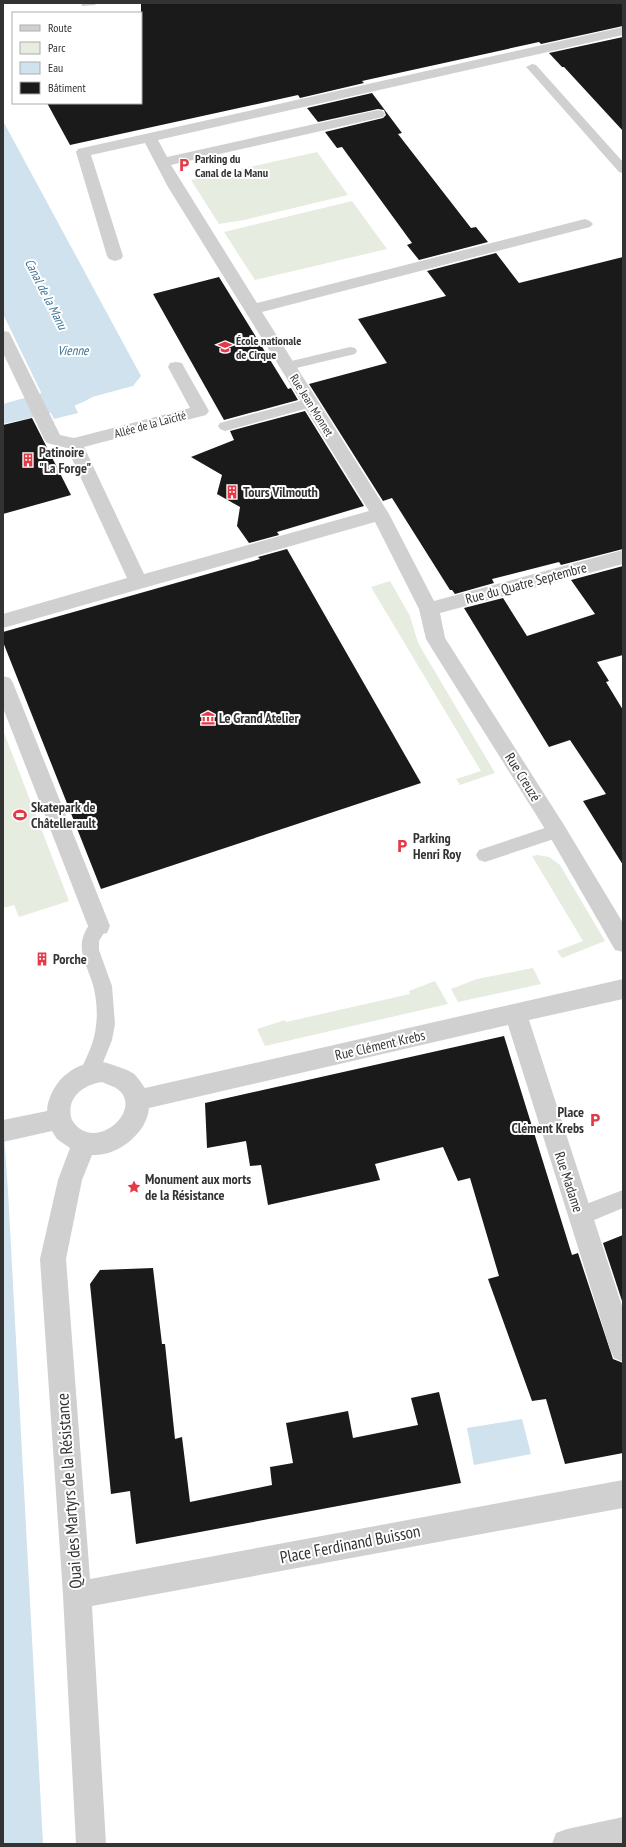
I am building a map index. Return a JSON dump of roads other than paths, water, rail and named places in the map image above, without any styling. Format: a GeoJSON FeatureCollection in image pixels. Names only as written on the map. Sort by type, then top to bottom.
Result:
{"type":"FeatureCollection","features":[{"type":"Feature","properties":{"kind":"street"},"geometry":{"type":"LineString","coordinates":[[115,256],[82,152],[623,31]]}},
{"type":"Feature","properties":{"kind":"street"},"geometry":{"type":"LineString","coordinates":[[162,163],[378,114]]}},
{"type":"Feature","properties":{"kind":"street","name":"Rue Jean Monnet"},"geometry":{"type":"LineString","coordinates":[[152,142],[162,163],[380,514],[429,609]]}},
{"type":"Feature","properties":{"kind":"street"},"geometry":{"type":"LineString","coordinates":[[253,309],[585,224]]}},
{"type":"Feature","properties":{"kind":"street"},"geometry":{"type":"LineString","coordinates":[[3,336],[53,439],[74,444],[138,582]]}},
{"type":"Feature","properties":{"kind":"street","name":"Allée de la Laïcité"},"geometry":{"type":"LineString","coordinates":[[74,444],[200,411],[176,367]]}},
{"type":"Feature","properties":{"kind":"street"},"geometry":{"type":"LineString","coordinates":[[3,621],[380,514]]}},
{"type":"Feature","properties":{"kind":"street","name":"Rue du Quatre Septembre"},"geometry":{"type":"LineString","coordinates":[[429,609],[623,557]]}},
{"type":"Feature","properties":{"kind":"street","name":"Rue Creuzé"},"geometry":{"type":"LineString","coordinates":[[429,609],[436,639],[557,831],[623,942]]}},
{"type":"Feature","properties":{"kind":"street"},"geometry":{"type":"LineString","coordinates":[[3,683],[99,926]]}},
{"type":"Feature","properties":{"kind":"street","name":"Rue Clément Krebs"},"geometry":{"type":"LineString","coordinates":[[137,1100],[623,989]]}},
{"type":"Feature","properties":{"kind":"street","name":"Rue Madame"},"geometry":{"type":"LineString","coordinates":[[516,1014],[623,1349]]}},
{"type":"Feature","properties":{"kind":"street"},"geometry":{"type":"LineString","coordinates":[[102,1072],[125,1080],[133,1089],[137,1100],[137,1112],[132,1124],[123,1134],[111,1141],[98,1144],[84,1143],[73,1138],[64,1129],[59,1119],[58,1107],[61,1096],[68,1086],[78,1079],[90,1074],[102,1072]]}},
{"type":"Feature","properties":{"kind":"street"},"geometry":{"type":"LineString","coordinates":[[10,1129],[59,1119]]}},
{"type":"Feature","properties":{"kind":"street","name":"Quai des Martyrs de la Résistance"},"geometry":{"type":"LineString","coordinates":[[84,1143],[70,1180],[53,1259],[77,1595],[91,1844]]}},
{"type":"Feature","properties":{"kind":"street","name":"Place Ferdinand Buisson"},"geometry":{"type":"LineString","coordinates":[[77,1595],[623,1494]]}},
{"type":"Feature","properties":{"kind":"street"},"geometry":{"type":"LineString","coordinates":[[567,1844],[623,1832]]}},
{"type":"Feature","properties":{"kind":"lane"},"geometry":{"type":"LineString","coordinates":[[532,67],[623,169]]}},
{"type":"Feature","properties":{"kind":"lane"},"geometry":{"type":"LineString","coordinates":[[288,366],[350,350]]}},
{"type":"Feature","properties":{"kind":"lane"},"geometry":{"type":"LineString","coordinates":[[225,426],[311,403]]}},
{"type":"Feature","properties":{"kind":"lane"},"geometry":{"type":"LineString","coordinates":[[485,856],[557,831]]}},
{"type":"Feature","properties":{"kind":"lane"},"geometry":{"type":"LineString","coordinates":[[90,1074],[103,1040],[106,1024],[103,986],[90,950],[90,941],[93,933],[99,926]]}},
{"type":"Feature","properties":{"kind":"lane"},"geometry":{"type":"LineString","coordinates":[[580,1216],[623,1199]]}},
{"type":"Feature","properties":{"kind":"water","name":"Vienne"},"geometry":{"type":"Polygon","coordinates":[[[3,121],[141,376],[133,386],[73,402],[78,413],[54,419],[3,314],[3,121]]]}},
{"type":"Feature","properties":{"kind":"water"},"geometry":{"type":"Polygon","coordinates":[[[3,1119],[8,1191],[43,1844],[3,1844],[3,1119]]]}},
{"type":"Feature","properties":{"kind":"water"},"geometry":{"type":"Polygon","coordinates":[[[522,1419],[531,1454],[474,1465],[467,1428],[522,1419]]]}},
{"type":"Feature","properties":{"kind":"waterway"},"geometry":{"type":"LineString","coordinates":[[3,414],[57,400],[77,392],[86,386],[88,377]]}},
{"type":"Feature","properties":{"kind":"place","name":"Parking du Canal de la Manu"},"geometry":{"type":"Point","coordinates":[184,165]}},
{"type":"Feature","properties":{"kind":"place","name":"École nationale de Cirque"},"geometry":{"type":"Point","coordinates":[225,347]}},
{"type":"Feature","properties":{"kind":"place","name":"Patinoire \"La Forge\""},"geometry":{"type":"Point","coordinates":[28,460]}},
{"type":"Feature","properties":{"kind":"place","name":"Tours Vilmouth"},"geometry":{"type":"Point","coordinates":[232,492]}},
{"type":"Feature","properties":{"kind":"place","name":"Le Grand Atelier"},"geometry":{"type":"Point","coordinates":[208,718]}},
{"type":"Feature","properties":{"kind":"place","name":"Skatepark de Châtellerault"},"geometry":{"type":"Point","coordinates":[20,815]}},
{"type":"Feature","properties":{"kind":"place","name":"Parking Henri Roy"},"geometry":{"type":"Point","coordinates":[402,846]}},
{"type":"Feature","properties":{"kind":"place","name":"Porche"},"geometry":{"type":"Point","coordinates":[42,959]}},
{"type":"Feature","properties":{"kind":"place","name":"Place Clément Krebs"},"geometry":{"type":"Point","coordinates":[595,1120]}},
{"type":"Feature","properties":{"kind":"place","name":"Monument aux morts de la Résistance"},"geometry":{"type":"Point","coordinates":[134,1187]}},
{"type":"Feature","properties":{"kind":"water label","name":"Canal de la Manu"},"geometry":{"type":"Point","coordinates":[46,294]}}]}
